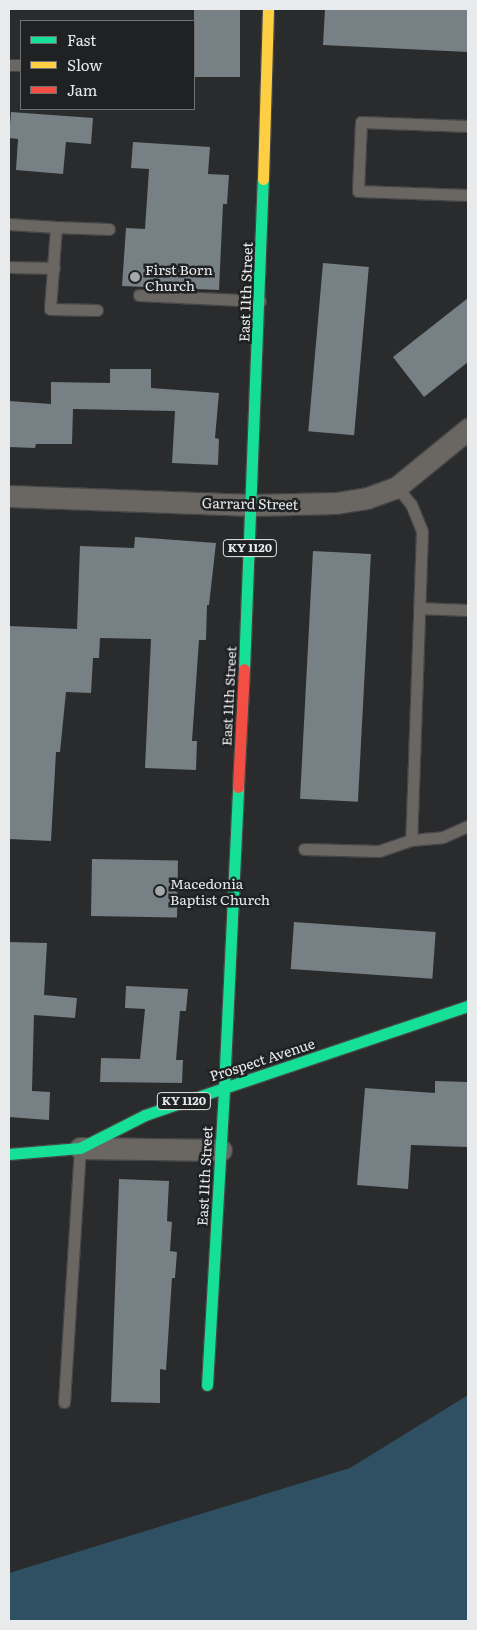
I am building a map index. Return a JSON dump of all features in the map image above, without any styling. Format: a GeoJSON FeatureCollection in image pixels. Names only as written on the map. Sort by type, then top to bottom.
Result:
{"type":"FeatureCollection","features":[{"type":"Feature","properties":{"kind":"main road","name":"East 11th Street"},"geometry":{"type":"LineString","coordinates":[[207,1385],[221,1150],[252,505],[268,9]]}},
{"type":"Feature","properties":{"kind":"main road","name":"Prospect Avenue"},"geometry":{"type":"LineString","coordinates":[[9,1154],[80,1148],[145,1115],[468,1006]]}},
{"type":"Feature","properties":{"kind":"street","name":"Garrard Street"},"geometry":{"type":"LineString","coordinates":[[9,496],[252,505],[336,503],[367,498],[397,487],[468,429]]}},
{"type":"Feature","properties":{"kind":"street"},"geometry":{"type":"LineString","coordinates":[[80,1148],[221,1150]]}},
{"type":"Feature","properties":{"kind":"lane"},"geometry":{"type":"LineString","coordinates":[[468,126],[361,122],[358,191],[468,195]]}},
{"type":"Feature","properties":{"kind":"lane"},"geometry":{"type":"LineString","coordinates":[[9,224],[109,229]]}},
{"type":"Feature","properties":{"kind":"lane"},"geometry":{"type":"LineString","coordinates":[[56,226],[50,309],[97,310]]}},
{"type":"Feature","properties":{"kind":"lane"},"geometry":{"type":"LineString","coordinates":[[9,267],[54,268]]}},
{"type":"Feature","properties":{"kind":"lane"},"geometry":{"type":"LineString","coordinates":[[139,295],[260,300]]}},
{"type":"Feature","properties":{"kind":"lane"},"geometry":{"type":"LineString","coordinates":[[397,487],[411,504],[422,531],[411,840]]}},
{"type":"Feature","properties":{"kind":"lane"},"geometry":{"type":"LineString","coordinates":[[419,608],[468,610]]}},
{"type":"Feature","properties":{"kind":"lane"},"geometry":{"type":"LineString","coordinates":[[304,850],[379,851],[411,840],[443,837],[468,826]]}},
{"type":"Feature","properties":{"kind":"lane"},"geometry":{"type":"LineString","coordinates":[[64,1402],[80,1148]]}},
{"type":"Feature","properties":{"kind":"shaded area"},"geometry":{"type":"Polygon","coordinates":[[[468,1395],[468,1621],[9,1621],[9,1573],[350,1468],[468,1395]]]}},
{"type":"Feature","properties":{"kind":"building"},"geometry":{"type":"Polygon","coordinates":[[[194,9],[240,9],[240,77],[195,77],[194,9]]]}},
{"type":"Feature","properties":{"kind":"building"},"geometry":{"type":"Polygon","coordinates":[[[325,9],[468,9],[468,52],[323,45],[325,9]]]}},
{"type":"Feature","properties":{"kind":"building"},"geometry":{"type":"Polygon","coordinates":[[[11,112],[93,118],[91,144],[66,142],[63,174],[16,170],[18,139],[9,138],[11,112]]]}},
{"type":"Feature","properties":{"kind":"building"},"geometry":{"type":"Polygon","coordinates":[[[133,142],[210,147],[208,174],[229,175],[227,204],[223,204],[219,290],[122,286],[126,228],[145,229],[149,169],[131,168],[133,142]]]}},
{"type":"Feature","properties":{"kind":"building"},"geometry":{"type":"Polygon","coordinates":[[[323,263],[369,267],[354,435],[308,431],[323,263]]]}},
{"type":"Feature","properties":{"kind":"building"},"geometry":{"type":"Polygon","coordinates":[[[468,298],[468,362],[424,397],[393,357],[468,298]]]}},
{"type":"Feature","properties":{"kind":"building"},"geometry":{"type":"Polygon","coordinates":[[[110,369],[151,369],[151,388],[219,393],[215,438],[219,439],[218,465],[172,463],[175,411],[73,409],[72,444],[36,444],[35,448],[9,447],[9,401],[51,404],[51,382],[110,383],[110,369]]]}},
{"type":"Feature","properties":{"kind":"building"},"geometry":{"type":"Polygon","coordinates":[[[135,537],[216,543],[209,605],[207,605],[206,640],[199,640],[192,741],[197,741],[196,770],[145,768],[151,639],[100,638],[99,658],[93,658],[91,693],[66,692],[60,752],[56,752],[51,841],[9,839],[9,626],[77,629],[80,546],[134,548],[135,537]]]}},
{"type":"Feature","properties":{"kind":"building"},"geometry":{"type":"Polygon","coordinates":[[[313,551],[371,554],[358,802],[300,799],[313,551]]]}},
{"type":"Feature","properties":{"kind":"building","name":"Macedonia Baptist Church"},"geometry":{"type":"Polygon","coordinates":[[[92,859],[178,861],[177,917],[91,916],[92,859]]]}},
{"type":"Feature","properties":{"kind":"building"},"geometry":{"type":"Polygon","coordinates":[[[294,922],[436,932],[432,979],[291,969],[294,922]]]}},
{"type":"Feature","properties":{"kind":"building"},"geometry":{"type":"Polygon","coordinates":[[[9,942],[47,943],[44,995],[77,998],[75,1018],[34,1015],[32,1091],[50,1092],[49,1120],[9,1117],[9,942]]]}},
{"type":"Feature","properties":{"kind":"building"},"geometry":{"type":"Polygon","coordinates":[[[126,986],[188,989],[186,1011],[180,1011],[176,1060],[183,1060],[182,1083],[100,1082],[101,1058],[140,1059],[145,1009],[125,1008],[126,986]]]}},
{"type":"Feature","properties":{"kind":"building"},"geometry":{"type":"Polygon","coordinates":[[[435,1081],[468,1082],[468,1147],[411,1145],[408,1189],[357,1185],[365,1088],[435,1093],[435,1081]]]}},
{"type":"Feature","properties":{"kind":"building"},"geometry":{"type":"Polygon","coordinates":[[[119,1179],[169,1181],[167,1221],[172,1222],[170,1251],[177,1252],[175,1278],[172,1278],[166,1370],[160,1369],[160,1403],[111,1402],[119,1179]]]}},
{"type":"Feature","properties":{"kind":"traffic: fast"},"geometry":{"type":"LineString","coordinates":[[244,669],[263,179]]}},
{"type":"Feature","properties":{"kind":"traffic: fast"},"geometry":{"type":"LineString","coordinates":[[9,1154],[80,1148],[145,1115],[224,1088],[238,787]]}},
{"type":"Feature","properties":{"kind":"traffic: fast"},"geometry":{"type":"LineString","coordinates":[[207,1385],[224,1088],[468,1006]]}},
{"type":"Feature","properties":{"kind":"traffic: slow"},"geometry":{"type":"LineString","coordinates":[[263,179],[268,9]]}},
{"type":"Feature","properties":{"kind":"traffic: jam"},"geometry":{"type":"LineString","coordinates":[[238,787],[244,669]]}},
{"type":"Feature","properties":{"kind":"place","name":"First Born Church"},"geometry":{"type":"Point","coordinates":[135,277]}},
{"type":"Feature","properties":{"kind":"place","name":"Macedonia Baptist Church"},"geometry":{"type":"Point","coordinates":[160,891]}}]}
